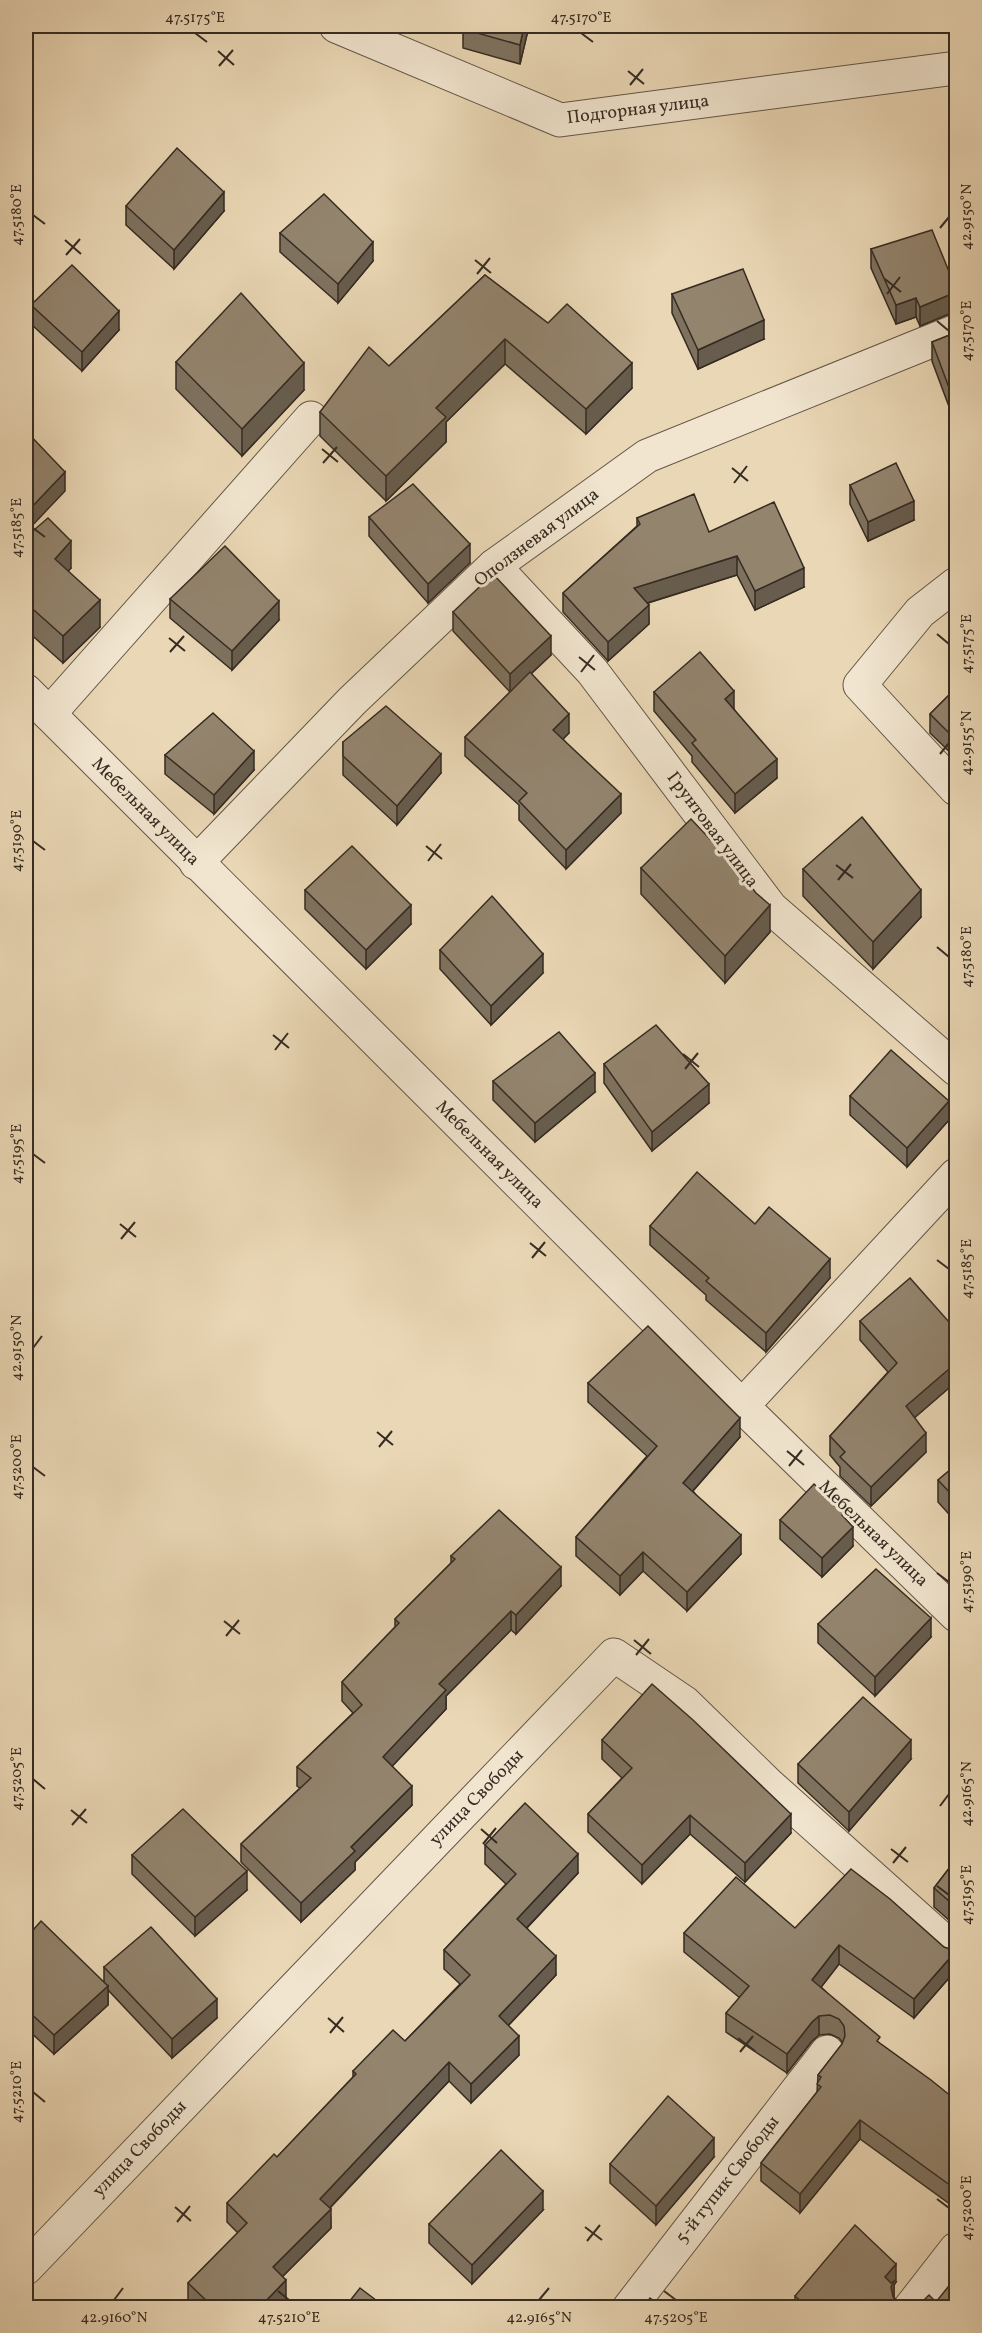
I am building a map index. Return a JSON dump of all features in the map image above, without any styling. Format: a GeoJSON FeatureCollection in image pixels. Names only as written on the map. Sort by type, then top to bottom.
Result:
{"type":"FeatureCollection","features":[{"type":"Feature","properties":{"kind":"street","name":"Подгорная улица"},"geometry":{"type":"LineString","coordinates":[[336,26],[560,120],[957,68]]}},
{"type":"Feature","properties":{"kind":"street","name":"Оползневая улица"},"geometry":{"type":"LineString","coordinates":[[196,863],[352,701],[494,566],[647,456],[957,332]]}},
{"type":"Feature","properties":{"kind":"street"},"geometry":{"type":"LineString","coordinates":[[48,714],[311,418]]}},
{"type":"Feature","properties":{"kind":"street","name":"Грунтовая улица"},"geometry":{"type":"LineString","coordinates":[[494,566],[592,671],[771,908],[957,1069]]}},
{"type":"Feature","properties":{"kind":"street"},"geometry":{"type":"LineString","coordinates":[[957,584],[920,612],[860,685],[957,789]]}},
{"type":"Feature","properties":{"kind":"street","name":"Мебельная улица"},"geometry":{"type":"LineString","coordinates":[[26,691],[742,1406],[957,1615]]}},
{"type":"Feature","properties":{"kind":"street"},"geometry":{"type":"LineString","coordinates":[[742,1406],[957,1175]]}},
{"type":"Feature","properties":{"kind":"street","name":"улица Свободы"},"geometry":{"type":"LineString","coordinates":[[26,2268],[615,1655],[686,1703],[768,1784],[957,1952]]}},
{"type":"Feature","properties":{"kind":"street","name":"5-й тупик Свободы"},"geometry":{"type":"LineString","coordinates":[[629,2307],[827,2052]]}},
{"type":"Feature","properties":{"kind":"street"},"geometry":{"type":"LineString","coordinates":[[910,2307],[957,2249]]}},
{"type":"Feature","properties":{"kind":"building"},"geometry":{"type":"Polygon","coordinates":[[[464,26],[524,26],[520,45],[463,29],[464,26]]]}},
{"type":"Feature","properties":{"kind":"building"},"geometry":{"type":"Polygon","coordinates":[[[177,148],[224,192],[174,250],[126,206],[177,148]]]}},
{"type":"Feature","properties":{"kind":"building"},"geometry":{"type":"Polygon","coordinates":[[[324,194],[373,242],[338,284],[280,233],[324,194]]]}},
{"type":"Feature","properties":{"kind":"building"},"geometry":{"type":"Polygon","coordinates":[[[932,230],[957,294],[920,307],[916,298],[896,305],[871,249],[932,230]]]}},
{"type":"Feature","properties":{"kind":"building"},"geometry":{"type":"Polygon","coordinates":[[[72,265],[119,311],[82,352],[31,305],[72,265]]]}},
{"type":"Feature","properties":{"kind":"building"},"geometry":{"type":"Polygon","coordinates":[[[743,269],[764,320],[698,350],[672,294],[743,269]]]}},
{"type":"Feature","properties":{"kind":"building"},"geometry":{"type":"Polygon","coordinates":[[[485,275],[548,323],[567,304],[632,363],[586,409],[505,339],[436,408],[446,417],[386,476],[320,412],[369,347],[389,366],[485,275]]]}},
{"type":"Feature","properties":{"kind":"building"},"geometry":{"type":"Polygon","coordinates":[[[241,293],[304,363],[242,429],[176,362],[241,293]]]}},
{"type":"Feature","properties":{"kind":"building"},"geometry":{"type":"Polygon","coordinates":[[[957,332],[957,409],[932,342],[957,332]]]}},
{"type":"Feature","properties":{"kind":"building"},"geometry":{"type":"Polygon","coordinates":[[[26,431],[65,472],[26,513],[26,431]]]}},
{"type":"Feature","properties":{"kind":"building"},"geometry":{"type":"Polygon","coordinates":[[[896,463],[914,501],[868,522],[850,485],[896,463]]]}},
{"type":"Feature","properties":{"kind":"building"},"geometry":{"type":"Polygon","coordinates":[[[413,484],[470,544],[428,584],[369,517],[413,484]]]}},
{"type":"Feature","properties":{"kind":"building"},"geometry":{"type":"Polygon","coordinates":[[[694,494],[709,532],[774,502],[804,568],[755,591],[737,556],[634,588],[649,605],[608,642],[563,593],[640,524],[637,518],[694,494]]]}},
{"type":"Feature","properties":{"kind":"building"},"geometry":{"type":"Polygon","coordinates":[[[48,518],[71,541],[55,559],[100,600],[63,636],[26,603],[26,537],[48,518]]]}},
{"type":"Feature","properties":{"kind":"building"},"geometry":{"type":"Polygon","coordinates":[[[225,546],[279,601],[232,651],[170,599],[225,546]]]}},
{"type":"Feature","properties":{"kind":"building"},"geometry":{"type":"Polygon","coordinates":[[[493,574],[551,636],[510,674],[453,612],[493,574]]]}},
{"type":"Feature","properties":{"kind":"building"},"geometry":{"type":"Polygon","coordinates":[[[700,652],[734,691],[725,699],[777,759],[735,794],[692,743],[696,740],[654,692],[700,652]]]}},
{"type":"Feature","properties":{"kind":"building"},"geometry":{"type":"Polygon","coordinates":[[[530,672],[569,714],[553,730],[621,794],[566,850],[519,801],[527,793],[465,737],[530,672]]]}},
{"type":"Feature","properties":{"kind":"building"},"geometry":{"type":"Polygon","coordinates":[[[957,687],[957,741],[930,714],[957,687]]]}},
{"type":"Feature","properties":{"kind":"building"},"geometry":{"type":"Polygon","coordinates":[[[386,706],[441,754],[397,806],[343,756],[343,742],[386,706]]]}},
{"type":"Feature","properties":{"kind":"building"},"geometry":{"type":"Polygon","coordinates":[[[213,713],[254,751],[214,795],[165,755],[213,713]]]}},
{"type":"Feature","properties":{"kind":"building"},"geometry":{"type":"Polygon","coordinates":[[[862,817],[921,890],[873,942],[803,869],[862,817]]]}},
{"type":"Feature","properties":{"kind":"building"},"geometry":{"type":"Polygon","coordinates":[[[691,819],[738,869],[756,893],[770,905],[725,956],[641,868],[691,819]]]}},
{"type":"Feature","properties":{"kind":"building"},"geometry":{"type":"Polygon","coordinates":[[[352,846],[411,905],[366,950],[305,890],[352,846]]]}},
{"type":"Feature","properties":{"kind":"building"},"geometry":{"type":"Polygon","coordinates":[[[492,896],[543,954],[491,1006],[440,950],[492,896]]]}},
{"type":"Feature","properties":{"kind":"building"},"geometry":{"type":"Polygon","coordinates":[[[656,1025],[709,1084],[652,1132],[604,1064],[656,1025]]]}},
{"type":"Feature","properties":{"kind":"building"},"geometry":{"type":"Polygon","coordinates":[[[559,1032],[595,1073],[535,1123],[493,1081],[559,1032]]]}},
{"type":"Feature","properties":{"kind":"building"},"geometry":{"type":"Polygon","coordinates":[[[891,1050],[949,1101],[907,1148],[850,1096],[891,1050]]]}},
{"type":"Feature","properties":{"kind":"building"},"geometry":{"type":"Polygon","coordinates":[[[697,1172],[755,1224],[769,1207],[830,1259],[766,1333],[706,1281],[709,1278],[650,1226],[697,1172]]]}},
{"type":"Feature","properties":{"kind":"building"},"geometry":{"type":"Polygon","coordinates":[[[910,1278],[957,1331],[957,1362],[906,1406],[926,1433],[871,1487],[840,1457],[845,1452],[830,1436],[897,1363],[860,1321],[910,1278]]]}},
{"type":"Feature","properties":{"kind":"building"},"geometry":{"type":"Polygon","coordinates":[[[648,1326],[740,1418],[683,1483],[741,1535],[687,1592],[643,1552],[620,1576],[576,1537],[657,1446],[588,1383],[648,1326]]]}},
{"type":"Feature","properties":{"kind":"building"},"geometry":{"type":"Polygon","coordinates":[[[957,1464],[957,1500],[938,1480],[957,1464]]]}},
{"type":"Feature","properties":{"kind":"building"},"geometry":{"type":"Polygon","coordinates":[[[814,1484],[844,1513],[842,1515],[853,1527],[822,1558],[780,1520],[814,1484]]]}},
{"type":"Feature","properties":{"kind":"building"},"geometry":{"type":"Polygon","coordinates":[[[499,1510],[561,1567],[516,1615],[511,1611],[439,1684],[446,1690],[383,1757],[412,1786],[351,1847],[355,1851],[301,1903],[241,1844],[311,1778],[297,1767],[362,1705],[342,1682],[399,1623],[395,1619],[455,1559],[451,1556],[499,1510]]]}},
{"type":"Feature","properties":{"kind":"building"},"geometry":{"type":"Polygon","coordinates":[[[876,1569],[931,1618],[875,1677],[818,1624],[876,1569]]]}},
{"type":"Feature","properties":{"kind":"building"},"geometry":{"type":"Polygon","coordinates":[[[652,1684],[791,1814],[745,1863],[690,1815],[642,1865],[588,1814],[632,1768],[602,1740],[652,1684]]]}},
{"type":"Feature","properties":{"kind":"building"},"geometry":{"type":"Polygon","coordinates":[[[863,1697],[911,1740],[849,1812],[798,1764],[863,1697]]]}},
{"type":"Feature","properties":{"kind":"building"},"geometry":{"type":"Polygon","coordinates":[[[525,1803],[578,1854],[517,1919],[556,1956],[499,2016],[519,2036],[471,2084],[449,2062],[320,2199],[331,2209],[273,2267],[286,2280],[260,2307],[213,2307],[188,2283],[247,2223],[227,2203],[274,2154],[277,2157],[356,2074],[353,2071],[393,2030],[405,2041],[470,1975],[444,1950],[516,1874],[485,1845],[525,1803]]]}},
{"type":"Feature","properties":{"kind":"building"},"geometry":{"type":"Polygon","coordinates":[[[183,1809],[247,1871],[195,1917],[132,1855],[183,1809]]]}},
{"type":"Feature","properties":{"kind":"building"},"geometry":{"type":"Polygon","coordinates":[[[957,1858],[957,1908],[934,1888],[957,1858]]]}},
{"type":"Feature","properties":{"kind":"building"},"geometry":{"type":"Polygon","coordinates":[[[851,1869],[890,1899],[944,1947],[956,1951],[914,1999],[839,1945],[812,1980],[880,2037],[877,2041],[957,2101],[957,2185],[954,2188],[860,2120],[800,2194],[761,2163],[821,2087],[817,2084],[821,2077],[818,2075],[842,2044],[845,2036],[844,2026],[839,2019],[830,2015],[819,2016],[787,2054],[726,2013],[749,1986],[684,1933],[736,1877],[795,1928],[851,1869]]]}},
{"type":"Feature","properties":{"kind":"building"},"geometry":{"type":"Polygon","coordinates":[[[41,1921],[108,1986],[54,2035],[26,2009],[26,1938],[41,1921]]]}},
{"type":"Feature","properties":{"kind":"building"},"geometry":{"type":"Polygon","coordinates":[[[151,1927],[217,1999],[172,2039],[104,1967],[151,1927]]]}},
{"type":"Feature","properties":{"kind":"building"},"geometry":{"type":"Polygon","coordinates":[[[668,2096],[714,2138],[656,2206],[610,2164],[668,2096]]]}},
{"type":"Feature","properties":{"kind":"building"},"geometry":{"type":"Polygon","coordinates":[[[501,2150],[543,2191],[472,2265],[429,2224],[501,2150]]]}},
{"type":"Feature","properties":{"kind":"building"},"geometry":{"type":"Polygon","coordinates":[[[855,2225],[896,2264],[885,2277],[891,2283],[894,2281],[891,2287],[893,2297],[898,2303],[907,2307],[808,2307],[795,2296],[855,2225]]]}},
{"type":"Feature","properties":{"kind":"building"},"geometry":{"type":"Polygon","coordinates":[[[957,2276],[957,2307],[907,2307],[918,2306],[929,2295],[936,2302],[957,2276]]]}},
{"type":"Feature","properties":{"kind":"building"},"geometry":{"type":"Polygon","coordinates":[[[360,2288],[385,2307],[345,2307],[360,2288]]]}},
{"type":"Feature","properties":{"kind":"building"},"geometry":{"type":"Polygon","coordinates":[[[650,2298],[663,2307],[643,2307],[650,2298]]]}}]}
